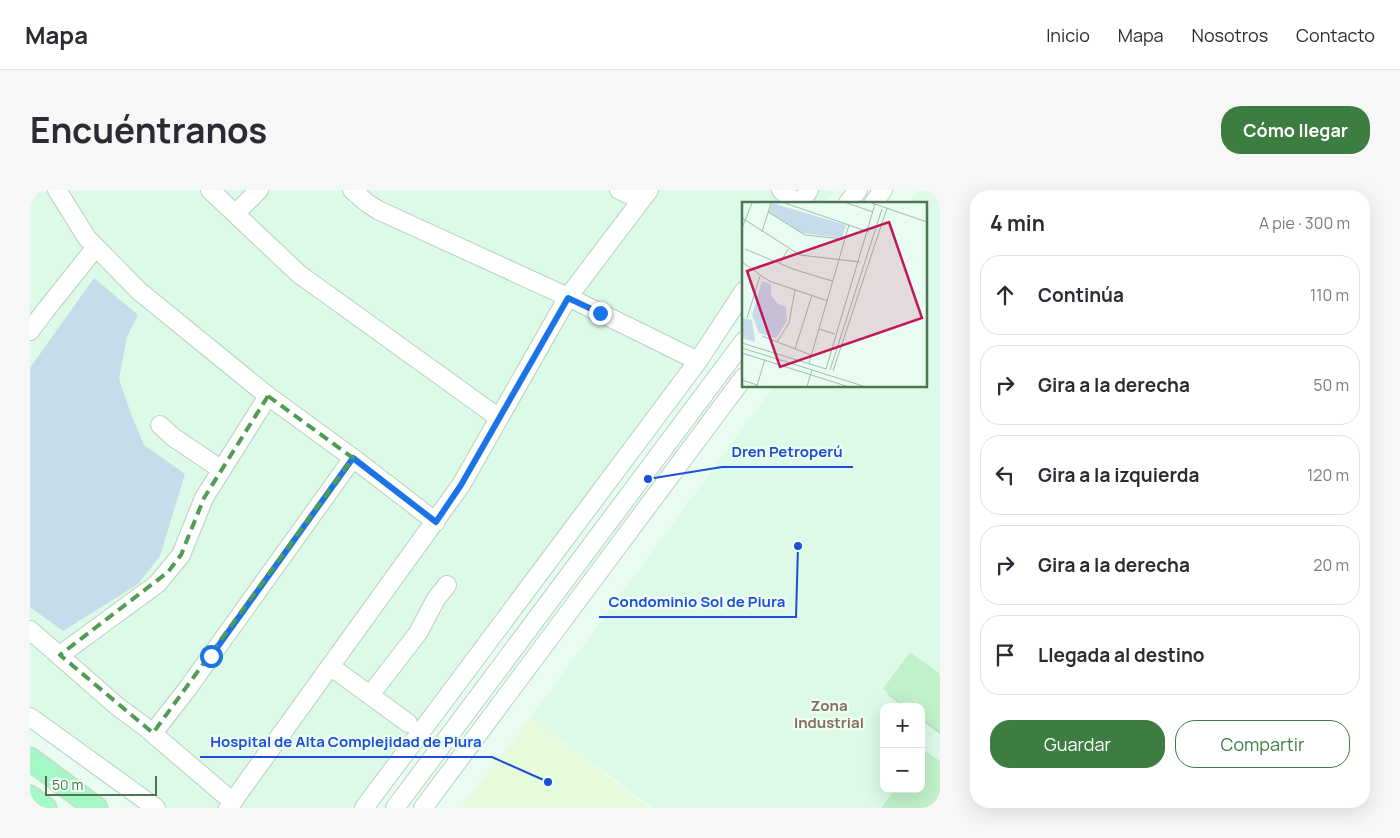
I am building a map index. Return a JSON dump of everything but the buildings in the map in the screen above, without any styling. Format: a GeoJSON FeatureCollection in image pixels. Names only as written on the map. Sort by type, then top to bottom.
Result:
{"type":"FeatureCollection","features":[{"type":"Feature","properties":{"kind":"main road"},"geometry":{"type":"LineString","coordinates":[[30,759],[96,808]]}},
{"type":"Feature","properties":{"kind":"main road"},"geometry":{"type":"LineString","coordinates":[[30,797],[45,808]]}},
{"type":"Feature","properties":{"kind":"street"},"geometry":{"type":"LineString","coordinates":[[56,190],[87,238],[139,291],[268,396],[436,522]]}},
{"type":"Feature","properties":{"kind":"street"},"geometry":{"type":"LineString","coordinates":[[210,190],[299,274],[499,418]]}},
{"type":"Feature","properties":{"kind":"street"},"geometry":{"type":"LineString","coordinates":[[236,213],[259,190]]}},
{"type":"Feature","properties":{"kind":"street"},"geometry":{"type":"LineString","coordinates":[[352,190],[378,210],[698,361]]}},
{"type":"Feature","properties":{"kind":"street"},"geometry":{"type":"LineString","coordinates":[[30,630],[118,707],[153,733],[230,805],[436,522],[461,485],[568,298],[645,195],[619,190]]}},
{"type":"Feature","properties":{"kind":"street"},"geometry":{"type":"LineString","coordinates":[[781,190],[796,202]]}},
{"type":"Feature","properties":{"kind":"street"},"geometry":{"type":"LineString","coordinates":[[800,202],[809,190]]}},
{"type":"Feature","properties":{"kind":"street"},"geometry":{"type":"LineString","coordinates":[[849,202],[858,190]]}},
{"type":"Feature","properties":{"kind":"street"},"geometry":{"type":"LineString","coordinates":[[874,202],[883,190]]}},
{"type":"Feature","properties":{"kind":"street"},"geometry":{"type":"LineString","coordinates":[[30,331],[96,247]]}},
{"type":"Feature","properties":{"kind":"street"},"geometry":{"type":"LineString","coordinates":[[364,808],[698,361],[742,294]]}},
{"type":"Feature","properties":{"kind":"street"},"geometry":{"type":"LineString","coordinates":[[395,808],[742,344]]}},
{"type":"Feature","properties":{"kind":"street"},"geometry":{"type":"LineString","coordinates":[[423,808],[742,380]]}},
{"type":"Feature","properties":{"kind":"street"},"geometry":{"type":"LineString","coordinates":[[60,655],[158,584],[168,572],[181,555],[204,498],[268,396]]}},
{"type":"Feature","properties":{"kind":"street"},"geometry":{"type":"LineString","coordinates":[[160,425],[173,437],[222,470]]}},
{"type":"Feature","properties":{"kind":"street"},"geometry":{"type":"LineString","coordinates":[[153,733],[188,688],[353,458]]}},
{"type":"Feature","properties":{"kind":"street"},"geometry":{"type":"LineString","coordinates":[[370,695],[418,633],[436,599],[447,585]]}},
{"type":"Feature","properties":{"kind":"street"},"geometry":{"type":"LineString","coordinates":[[330,666],[408,723]]}},
{"type":"Feature","properties":{"kind":"street"},"geometry":{"type":"LineString","coordinates":[[30,717],[156,808]]}},
{"type":"Feature","properties":{"kind":"highlighted area"},"geometry":{"type":"Polygon","coordinates":[[[268,396],[353,458],[153,733],[60,655],[168,572],[181,555],[204,498],[268,396]]]}},
{"type":"Feature","properties":{"kind":"shaded area"},"geometry":{"type":"Polygon","coordinates":[[[30,190],[835,190],[826,202],[742,202],[742,315],[371,808],[137,808],[30,729],[30,190]]]}},
{"type":"Feature","properties":{"kind":"shaded area"},"geometry":{"type":"Polygon","coordinates":[[[919,190],[940,190],[940,808],[653,808],[531,717],[773,388],[928,388],[928,202],[910,202],[919,190]]]}},
{"type":"Feature","properties":{"kind":"shaded area"},"geometry":{"type":"Polygon","coordinates":[[[94,278],[138,315],[127,337],[119,379],[144,445],[185,474],[160,556],[138,584],[63,631],[30,607],[30,368],[94,278]]]}},
{"type":"Feature","properties":{"kind":"shaded area"},"geometry":{"type":"Polygon","coordinates":[[[531,717],[649,808],[461,808],[531,717]]]}},
{"type":"Feature","properties":{"kind":"place","name":"Dren Petroperú"},"geometry":{"type":"Point","coordinates":[648,479]}},
{"type":"Feature","properties":{"kind":"place","name":"Condominio Sol de Piura"},"geometry":{"type":"Point","coordinates":[798,546]}},
{"type":"Feature","properties":{"kind":"place","name":"Hospital de Alta Complejidad de Piura"},"geometry":{"type":"Point","coordinates":[548,782]}},
{"type":"Feature","properties":{"kind":"district","name":"Zona Industrial"},"geometry":{"type":"Point","coordinates":[829,714]}},
{"type":"Feature","properties":{"kind":"route"},"geometry":{"type":"LineString","coordinates":[[211,656],[353,458],[436,522],[461,485],[568,298],[600,313]]}}]}
